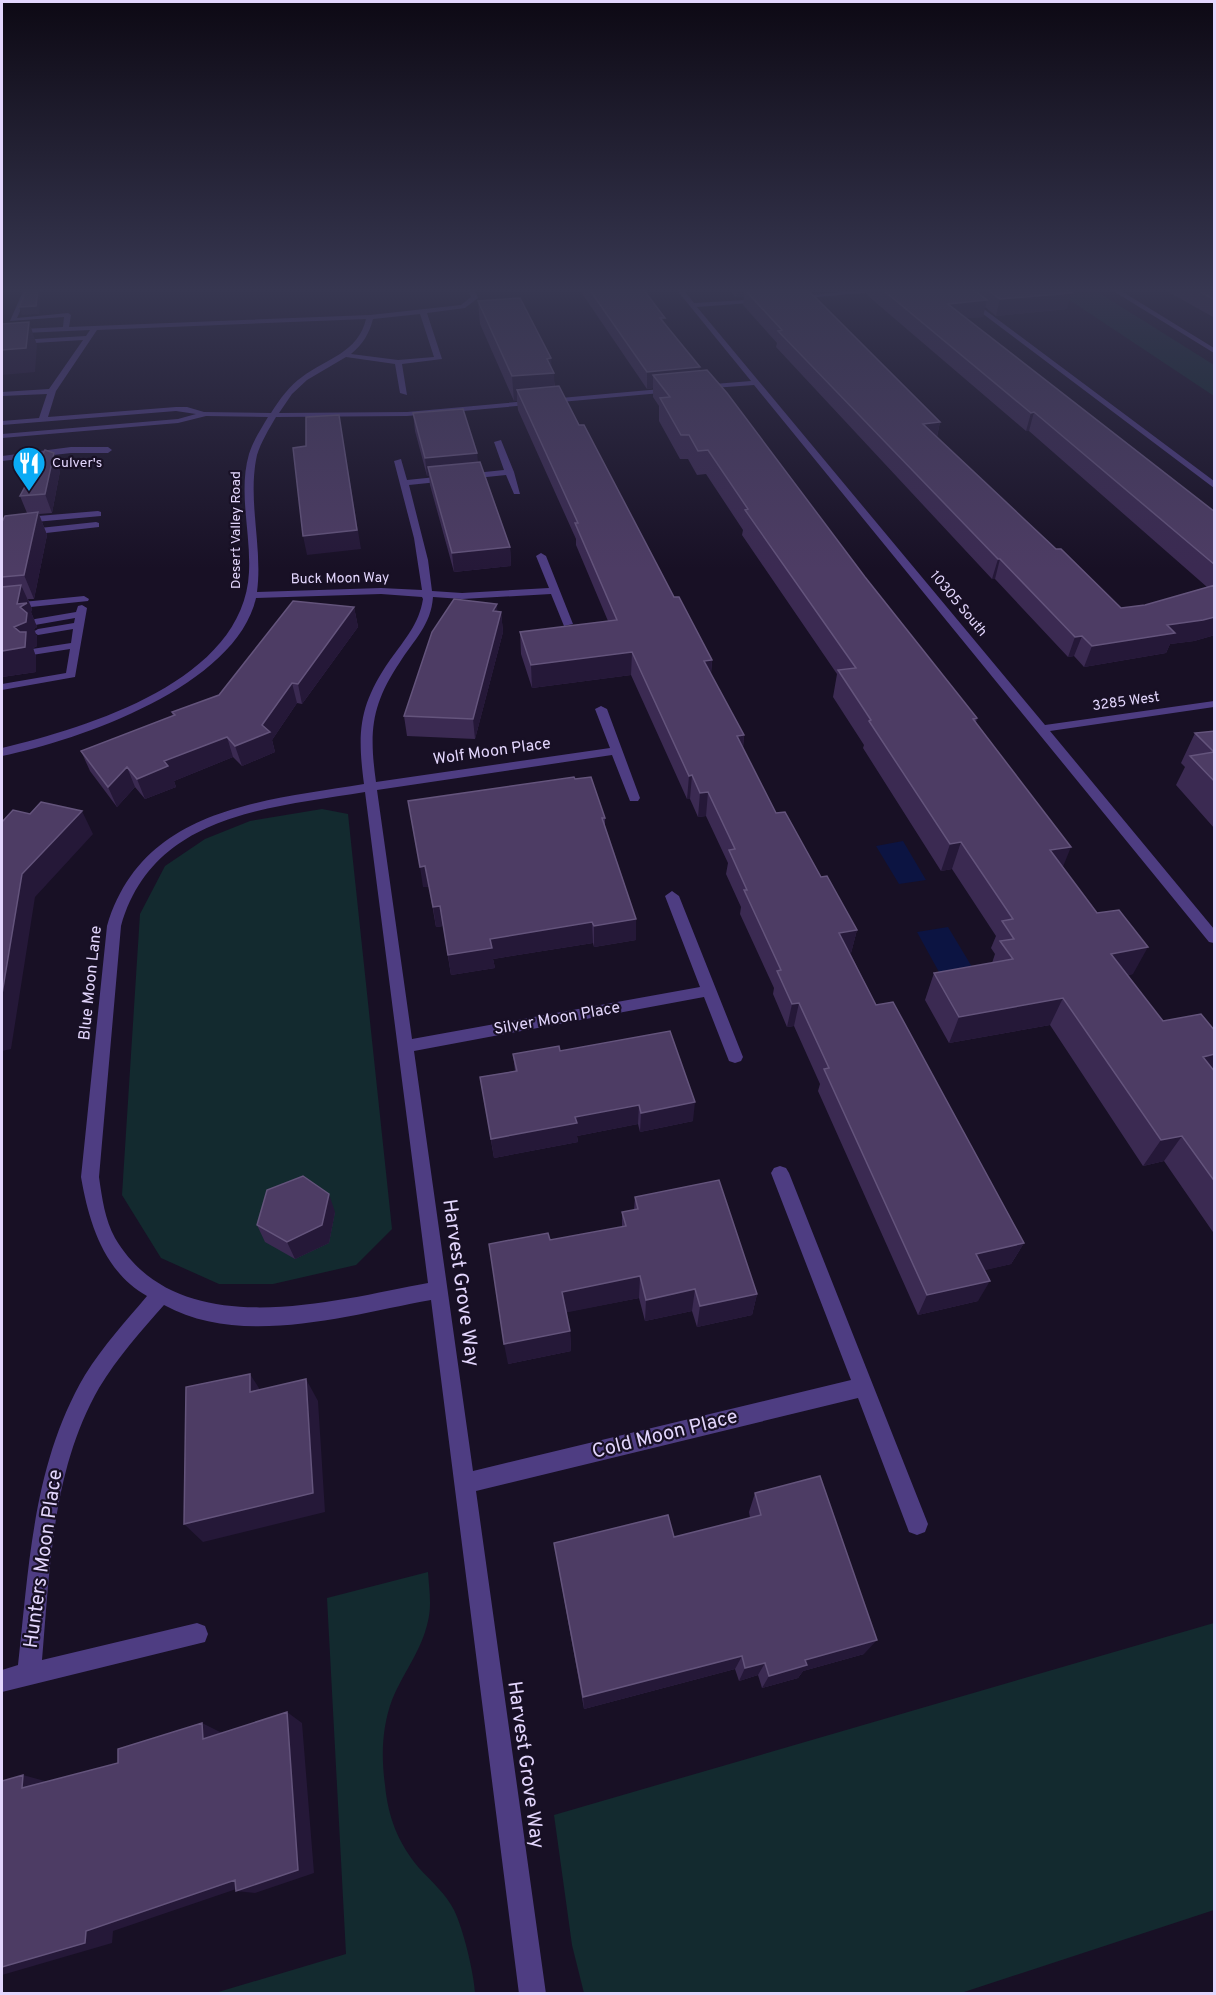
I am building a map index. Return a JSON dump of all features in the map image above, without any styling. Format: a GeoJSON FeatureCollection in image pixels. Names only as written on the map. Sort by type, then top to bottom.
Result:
{"type":"FeatureCollection","features":[{"type":"Feature","properties":{"kind":"street"},"geometry":{"type":"LineString","coordinates":[[43,419],[52,391],[58,382]]}},
{"type":"Feature","properties":{"kind":"street","name":"Desert Valley Road"},"geometry":{"type":"LineString","coordinates":[[2,752],[101,723],[163,693],[203,664],[227,641],[247,612],[252,595],[254,571],[250,469],[258,441],[293,387],[300,382]]}},
{"type":"Feature","properties":{"kind":"street"},"geometry":{"type":"LineString","coordinates":[[402,382],[404,393]]}},
{"type":"Feature","properties":{"kind":"street"},"geometry":{"type":"LineString","coordinates":[[687,389],[755,382]]}},
{"type":"Feature","properties":{"kind":"street","name":"10305 South"},"geometry":{"type":"LineString","coordinates":[[756,382],[1215,938]]}},
{"type":"Feature","properties":{"kind":"street"},"geometry":{"type":"LineString","coordinates":[[1077,382],[1215,485]]}},
{"type":"Feature","properties":{"kind":"street"},"geometry":{"type":"LineString","coordinates":[[2,423],[176,409],[187,409],[206,414],[343,416],[428,413],[676,390]]}},
{"type":"Feature","properties":{"kind":"street"},"geometry":{"type":"LineString","coordinates":[[2,394],[52,391]]}},
{"type":"Feature","properties":{"kind":"street"},"geometry":{"type":"LineString","coordinates":[[2,436],[178,421],[206,414]]}},
{"type":"Feature","properties":{"kind":"street"},"geometry":{"type":"LineString","coordinates":[[498,442],[517,492]]}},
{"type":"Feature","properties":{"kind":"street"},"geometry":{"type":"LineString","coordinates":[[2,459],[71,450],[108,450]]}},
{"type":"Feature","properties":{"kind":"street"},"geometry":{"type":"LineString","coordinates":[[398,461],[429,594]]}},
{"type":"Feature","properties":{"kind":"street"},"geometry":{"type":"LineString","coordinates":[[403,483],[510,472]]}},
{"type":"Feature","properties":{"kind":"street"},"geometry":{"type":"LineString","coordinates":[[2,522],[98,514]]}},
{"type":"Feature","properties":{"kind":"street"},"geometry":{"type":"LineString","coordinates":[[2,534],[96,525]]}},
{"type":"Feature","properties":{"kind":"street"},"geometry":{"type":"LineString","coordinates":[[541,556],[568,624]]}},
{"type":"Feature","properties":{"kind":"street","name":"Buck Moon Way"},"geometry":{"type":"LineString","coordinates":[[252,595],[381,591],[462,596],[555,591]]}},
{"type":"Feature","properties":{"kind":"street","name":"Harvest Grove Way"},"geometry":{"type":"LineString","coordinates":[[429,594],[425,616],[420,626],[380,683],[371,702],[366,722],[365,743],[533,1994]]}},
{"type":"Feature","properties":{"kind":"street"},"geometry":{"type":"LineString","coordinates":[[2,607],[80,621]]}},
{"type":"Feature","properties":{"kind":"street"},"geometry":{"type":"LineString","coordinates":[[80,621],[35,637],[80,621]]}},
{"type":"Feature","properties":{"kind":"street"},"geometry":{"type":"LineString","coordinates":[[2,687],[71,675],[80,621]]}},
{"type":"Feature","properties":{"kind":"street","name":"3285 West"},"geometry":{"type":"LineString","coordinates":[[1042,729],[1215,704]]}},
{"type":"Feature","properties":{"kind":"street"},"geometry":{"type":"LineString","coordinates":[[601,709],[634,798]]}},
{"type":"Feature","properties":{"kind":"street","name":"Wolf Moon Place"},"geometry":{"type":"LineString","coordinates":[[371,785],[617,751]]}},
{"type":"Feature","properties":{"kind":"street","name":"Blue Moon Lane"},"geometry":{"type":"LineString","coordinates":[[371,785],[251,807],[208,822],[187,832],[151,859],[132,882],[118,908],[114,926],[91,1165],[91,1200],[97,1222],[121,1264],[160,1296],[195,1309],[234,1317],[274,1318],[439,1290]]}},
{"type":"Feature","properties":{"kind":"street"},"geometry":{"type":"LineString","coordinates":[[672,896],[735,1057]]}},
{"type":"Feature","properties":{"kind":"street","name":"Silver Moon Place"},"geometry":{"type":"LineString","coordinates":[[406,1046],[709,992]]}},
{"type":"Feature","properties":{"kind":"street"},"geometry":{"type":"LineString","coordinates":[[780,1173],[917,1524]]}},
{"type":"Feature","properties":{"kind":"street","name":"Hunters Moon Place"},"geometry":{"type":"LineString","coordinates":[[29,1674],[48,1504],[57,1462],[72,1421],[92,1382],[117,1347],[160,1296]]}},
{"type":"Feature","properties":{"kind":"street","name":"Cold Moon Place"},"geometry":{"type":"LineString","coordinates":[[465,1483],[864,1387]]}},
{"type":"Feature","properties":{"kind":"street","name":"Hunters Moon Place"},"geometry":{"type":"LineString","coordinates":[[2,1681],[197,1634]]}},
{"type":"Feature","properties":{"kind":"green space"},"geometry":{"type":"Polygon","coordinates":[[[1193,382],[1214,382],[1214,396],[1193,382]]]}},
{"type":"Feature","properties":{"kind":"green space"},"geometry":{"type":"Polygon","coordinates":[[[322,809],[348,814],[392,1229],[356,1265],[273,1284],[219,1284],[161,1258],[122,1195],[140,914],[165,866],[205,839],[250,821],[322,809]]]}},
{"type":"Feature","properties":{"kind":"green space"},"geometry":{"type":"Polygon","coordinates":[[[428,1572],[430,1603],[425,1632],[396,1690],[386,1721],[383,1752],[386,1797],[395,1829],[405,1849],[454,1910],[468,1951],[475,1993],[215,1993],[346,1954],[327,1598],[428,1572]]]}},
{"type":"Feature","properties":{"kind":"green space"},"geometry":{"type":"Polygon","coordinates":[[[1214,1623],[1214,1910],[961,1993],[584,1993],[572,1945],[554,1815],[1214,1623]]]}},
{"type":"Feature","properties":{"kind":"shaded area"},"geometry":{"type":"Polygon","coordinates":[[[903,841],[926,880],[899,884],[876,846],[903,841]]]}},
{"type":"Feature","properties":{"kind":"shaded area"},"geometry":{"type":"Polygon","coordinates":[[[948,927],[978,977],[945,983],[917,932],[948,927]]]}},
{"type":"Feature","properties":{"kind":"building"},"geometry":{"type":"Polygon","coordinates":[[[658,382],[718,382],[727,393],[865,577],[977,718],[973,719],[1071,847],[1050,850],[1097,913],[1119,910],[1148,947],[1111,954],[1163,1021],[1201,1014],[1215,1031],[1215,1054],[1203,1057],[1215,1072],[1215,1182],[1182,1136],[1161,1140],[1063,998],[959,1017],[934,973],[1013,959],[1000,941],[1014,939],[1002,921],[1013,919],[961,842],[950,844],[869,721],[871,720],[838,670],[856,668],[745,510],[748,509],[708,450],[698,451],[689,435],[681,435],[660,398],[670,397],[658,382]]]}},
{"type":"Feature","properties":{"kind":"building"},"geometry":{"type":"Polygon","coordinates":[[[827,382],[900,382],[940,422],[923,424],[1056,549],[1061,549],[1121,608],[1145,605],[1215,585],[1215,617],[1167,625],[1175,633],[1092,646],[1082,636],[1075,637],[827,382]]]}},
{"type":"Feature","properties":{"kind":"building"},"geometry":{"type":"Polygon","coordinates":[[[994,382],[1048,382],[1215,512],[1215,565],[1034,412],[1031,413],[994,382]]]}},
{"type":"Feature","properties":{"kind":"building"},"geometry":{"type":"Polygon","coordinates":[[[559,386],[579,425],[584,425],[674,597],[679,597],[712,660],[704,661],[744,735],[737,736],[776,813],[785,812],[821,877],[827,876],[857,930],[839,933],[876,1005],[893,1002],[1024,1243],[976,1254],[990,1281],[927,1295],[824,1069],[829,1068],[799,1003],[792,1004],[777,971],[781,970],[744,890],[747,890],[729,850],[735,849],[708,792],[700,793],[692,775],[689,776],[632,652],[531,665],[520,632],[617,620],[575,523],[578,523],[517,390],[559,386]]]}},
{"type":"Feature","properties":{"kind":"building"},"geometry":{"type":"Polygon","coordinates":[[[463,409],[477,453],[425,458],[413,413],[463,409]]]}},
{"type":"Feature","properties":{"kind":"building"},"geometry":{"type":"Polygon","coordinates":[[[339,415],[357,530],[303,536],[293,448],[306,446],[306,417],[339,415]]]}},
{"type":"Feature","properties":{"kind":"building"},"geometry":{"type":"Polygon","coordinates":[[[45,450],[54,453],[45,494],[20,496],[45,450]]]}},
{"type":"Feature","properties":{"kind":"building"},"geometry":{"type":"Polygon","coordinates":[[[480,462],[510,547],[452,553],[428,467],[480,462]]]}},
{"type":"Feature","properties":{"kind":"building"},"geometry":{"type":"Polygon","coordinates":[[[38,512],[24,575],[2,577],[2,522],[5,516],[38,512]]]}},
{"type":"Feature","properties":{"kind":"building"},"geometry":{"type":"Polygon","coordinates":[[[21,585],[17,604],[27,603],[20,607],[27,613],[26,622],[14,627],[20,632],[26,632],[25,647],[2,651],[2,587],[21,585]]]}},
{"type":"Feature","properties":{"kind":"building"},"geometry":{"type":"Polygon","coordinates":[[[454,599],[497,604],[493,611],[501,612],[473,719],[404,716],[432,632],[454,599]]]}},
{"type":"Feature","properties":{"kind":"building"},"geometry":{"type":"Polygon","coordinates":[[[293,601],[354,607],[298,684],[292,683],[262,725],[270,732],[235,746],[227,737],[164,761],[168,766],[137,779],[127,767],[108,787],[81,751],[175,715],[172,712],[219,695],[293,601]]]}},
{"type":"Feature","properties":{"kind":"building"},"geometry":{"type":"Polygon","coordinates":[[[1215,731],[1215,782],[1190,756],[1214,752],[1195,733],[1215,731]]]}},
{"type":"Feature","properties":{"kind":"building"},"geometry":{"type":"Polygon","coordinates":[[[574,777],[575,779],[591,777],[605,818],[602,818],[636,919],[594,926],[592,922],[490,939],[492,948],[448,955],[440,906],[433,907],[425,866],[420,867],[408,801],[574,777]]]}},
{"type":"Feature","properties":{"kind":"building"},"geometry":{"type":"Polygon","coordinates":[[[41,802],[82,811],[22,874],[2,994],[2,822],[13,810],[30,814],[41,802]]]}},
{"type":"Feature","properties":{"kind":"building"},"geometry":{"type":"Polygon","coordinates":[[[670,1031],[695,1102],[641,1113],[639,1105],[575,1117],[577,1123],[491,1139],[480,1077],[517,1071],[513,1054],[559,1046],[560,1051],[670,1031]]]}},
{"type":"Feature","properties":{"kind":"building"},"geometry":{"type":"Polygon","coordinates":[[[303,1176],[329,1194],[322,1225],[287,1242],[257,1225],[267,1190],[303,1176]]]}},
{"type":"Feature","properties":{"kind":"building"},"geometry":{"type":"Polygon","coordinates":[[[719,1180],[757,1294],[700,1306],[695,1289],[646,1300],[640,1276],[562,1292],[570,1331],[504,1344],[489,1244],[548,1233],[550,1240],[626,1226],[622,1212],[638,1209],[635,1197],[719,1180]]]}},
{"type":"Feature","properties":{"kind":"building"},"geometry":{"type":"Polygon","coordinates":[[[250,1374],[250,1392],[306,1379],[313,1493],[184,1524],[186,1387],[250,1374]]]}},
{"type":"Feature","properties":{"kind":"building"},"geometry":{"type":"Polygon","coordinates":[[[820,1476],[877,1640],[805,1660],[807,1665],[769,1676],[765,1663],[745,1668],[742,1656],[583,1697],[554,1543],[668,1515],[674,1537],[761,1515],[755,1493],[820,1476]]]}},
{"type":"Feature","properties":{"kind":"building"},"geometry":{"type":"Polygon","coordinates":[[[287,1712],[298,1870],[236,1891],[235,1880],[86,1931],[85,1943],[2,1967],[2,1781],[23,1775],[22,1788],[118,1763],[118,1749],[202,1723],[203,1739],[287,1712]]]}},
{"type":"Feature","properties":{"kind":"place","name":"Culver's"},"geometry":{"type":"Point","coordinates":[29,492]}}]}
